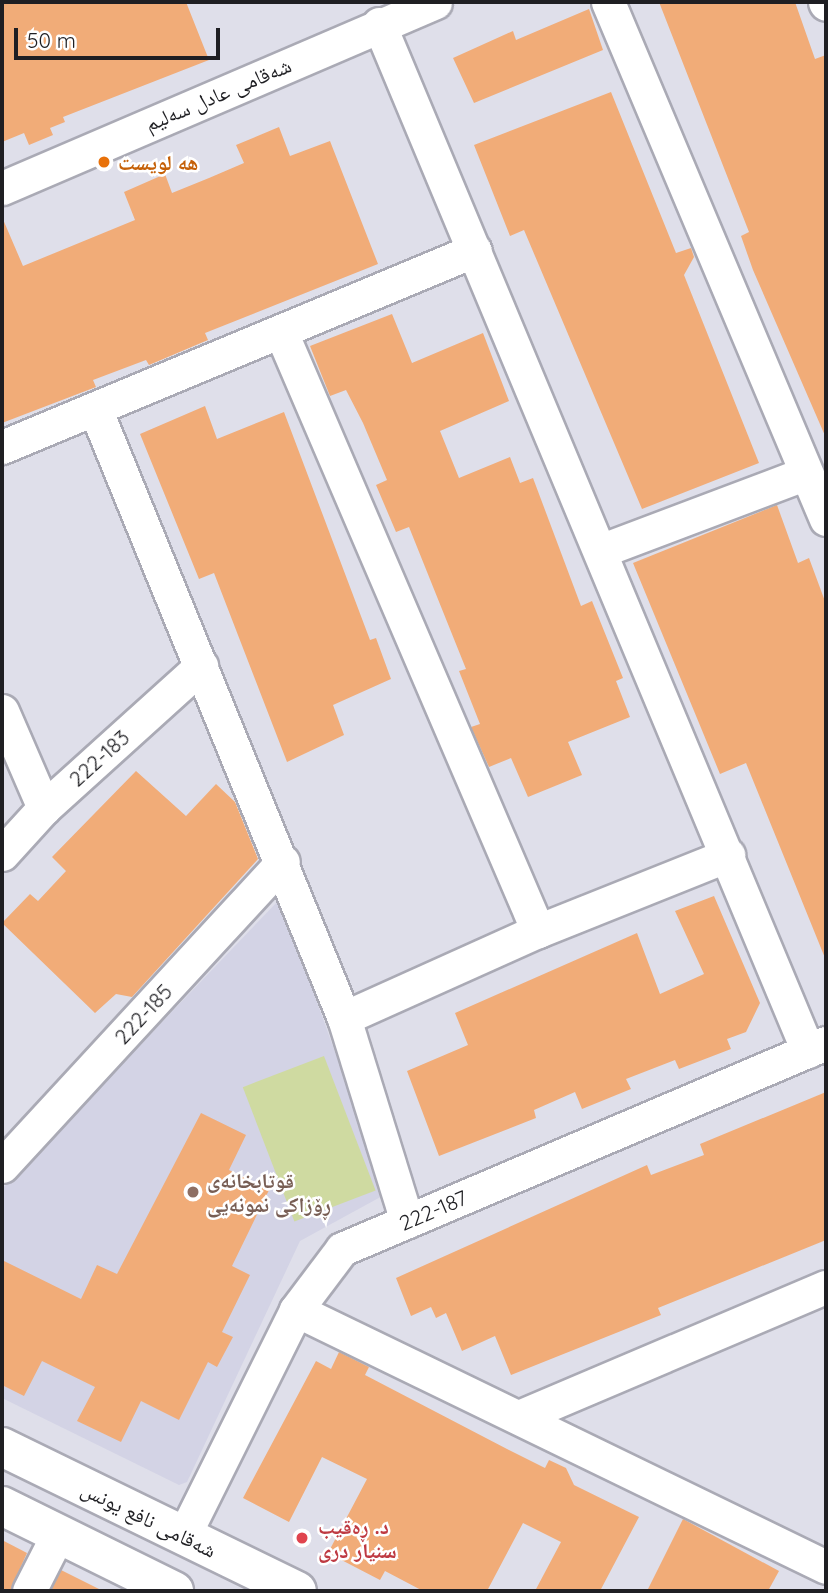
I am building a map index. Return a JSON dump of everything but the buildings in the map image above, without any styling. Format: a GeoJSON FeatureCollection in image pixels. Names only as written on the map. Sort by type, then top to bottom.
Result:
{"type":"FeatureCollection","features":[{"type":"Feature","properties":{"kind":"main road","name":"شەقامی نافع یونس"},"geometry":{"type":"LineString","coordinates":[[2,1447],[297,1591]]}},
{"type":"Feature","properties":{"kind":"main road"},"geometry":{"type":"LineString","coordinates":[[2,1506],[174,1591]]}},
{"type":"Feature","properties":{"kind":"street","name":"شەقامی عادل سەلیم"},"geometry":{"type":"LineString","coordinates":[[2,188],[435,2]]}},
{"type":"Feature","properties":{"kind":"street"},"geometry":{"type":"LineString","coordinates":[[608,2],[826,519]]}},
{"type":"Feature","properties":{"kind":"street"},"geometry":{"type":"LineString","coordinates":[[379,24],[728,855],[817,1047]]}},
{"type":"Feature","properties":{"kind":"street"},"geometry":{"type":"LineString","coordinates":[[2,447],[96,411],[475,250]]}},
{"type":"Feature","properties":{"kind":"street"},"geometry":{"type":"LineString","coordinates":[[281,332],[538,930]]}},
{"type":"Feature","properties":{"kind":"street"},"geometry":{"type":"LineString","coordinates":[[96,411],[283,862],[344,1018],[407,1221]]}},
{"type":"Feature","properties":{"kind":"street"},"geometry":{"type":"LineString","coordinates":[[600,551],[806,472]]}},
{"type":"Feature","properties":{"kind":"street","name":"222-183"},"geometry":{"type":"LineString","coordinates":[[2,854],[44,808],[201,666]]}},
{"type":"Feature","properties":{"kind":"street"},"geometry":{"type":"LineString","coordinates":[[2,711],[44,808]]}},
{"type":"Feature","properties":{"kind":"street"},"geometry":{"type":"LineString","coordinates":[[344,1018],[538,930],[728,855]]}},
{"type":"Feature","properties":{"kind":"street","name":"222-185"},"geometry":{"type":"LineString","coordinates":[[2,1166],[283,862]]}},
{"type":"Feature","properties":{"kind":"street","name":"222-187"},"geometry":{"type":"LineString","coordinates":[[184,1535],[296,1310],[342,1249],[817,1047]]}},
{"type":"Feature","properties":{"kind":"street"},"geometry":{"type":"LineString","coordinates":[[519,1417],[826,1287]]}},
{"type":"Feature","properties":{"kind":"street"},"geometry":{"type":"LineString","coordinates":[[296,1310],[826,1567]]}},
{"type":"Feature","properties":{"kind":"street"},"geometry":{"type":"LineString","coordinates":[[29,1591],[58,1534]]}},
{"type":"Feature","properties":{"kind":"shaded area","name":"قوتابخانەی ڕۆزاکی نمونەیی"},"geometry":{"type":"Polygon","coordinates":[[[280,899],[386,1194],[300,1241],[187,1482],[179,1485],[2,1398],[2,1189],[280,899]]]}},
{"type":"Feature","properties":{"kind":"green space"},"geometry":{"type":"Polygon","coordinates":[[[324,1056],[376,1190],[294,1222],[243,1087],[324,1056]]]}},
{"type":"Feature","properties":{"kind":"place","name":"هه لويست"},"geometry":{"type":"Point","coordinates":[104,162]}},
{"type":"Feature","properties":{"kind":"place","name":"قوتابخانەی ڕۆزاکی نمونەیی"},"geometry":{"type":"Point","coordinates":[193,1192]}},
{"type":"Feature","properties":{"kind":"place","name":"د. ڕەقیب سنیار دری"},"geometry":{"type":"Point","coordinates":[302,1538]}}]}
